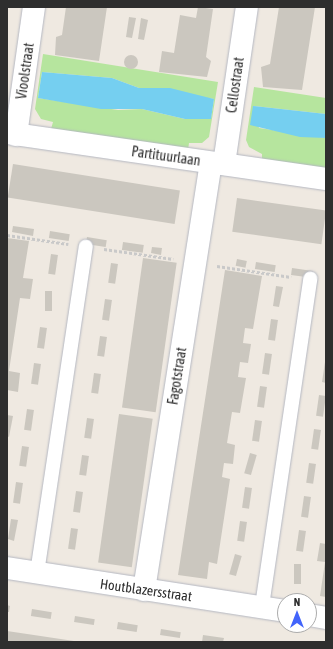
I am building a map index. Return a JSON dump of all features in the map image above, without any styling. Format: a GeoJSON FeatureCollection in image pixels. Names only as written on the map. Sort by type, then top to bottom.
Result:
{"type":"FeatureCollection","features":[{"type":"Feature","properties":{"kind":"street","name":"Vioolstraat"},"geometry":{"type":"LineString","coordinates":[[11,134],[34,7]]}},
{"type":"Feature","properties":{"kind":"street","name":"Cellostraat"},"geometry":{"type":"LineString","coordinates":[[217,163],[247,7]]}},
{"type":"Feature","properties":{"kind":"street","name":"Partituurlaan"},"geometry":{"type":"LineString","coordinates":[[11,134],[326,179]]}},
{"type":"Feature","properties":{"kind":"street","name":"Fagotstraat"},"geometry":{"type":"LineString","coordinates":[[144,590],[195,263],[217,163]]}},
{"type":"Feature","properties":{"kind":"street","name":"Houtblazersstraat"},"geometry":{"type":"LineString","coordinates":[[7,568],[277,609]]}},
{"type":"Feature","properties":{"kind":"lane"},"geometry":{"type":"LineString","coordinates":[[37,573],[86,247]]}},
{"type":"Feature","properties":{"kind":"lane"},"geometry":{"type":"LineString","coordinates":[[262,606],[310,280]]}},
{"type":"Feature","properties":{"kind":"path"},"geometry":{"type":"LineString","coordinates":[[7,235],[310,280]]}},
{"type":"Feature","properties":{"kind":"green space"},"geometry":{"type":"Polygon","coordinates":[[[43,54],[218,82],[209,137],[202,143],[189,143],[188,150],[51,129],[53,122],[41,119],[35,109],[43,54]],[[42,72],[38,98],[118,110],[142,109],[185,119],[211,118],[214,99],[139,88],[112,78],[42,72]]]}},
{"type":"Feature","properties":{"kind":"green space"},"geometry":{"type":"Polygon","coordinates":[[[254,87],[326,98],[326,114],[253,106],[259,128],[326,138],[326,171],[262,161],[262,154],[249,147],[246,140],[254,87]]]}},
{"type":"Feature","properties":{"kind":"water"},"geometry":{"type":"Polygon","coordinates":[[[42,72],[112,78],[139,88],[170,88],[214,99],[211,119],[185,119],[142,109],[101,109],[38,98],[42,72]]]}},
{"type":"Feature","properties":{"kind":"water"},"geometry":{"type":"Polygon","coordinates":[[[253,106],[326,114],[326,138],[300,137],[250,125],[253,106]]]}},
{"type":"Feature","properties":{"kind":"building"},"geometry":{"type":"Polygon","coordinates":[[[66,7],[107,7],[99,61],[55,55],[56,37],[62,35],[66,7]]]}},
{"type":"Feature","properties":{"kind":"building"},"geometry":{"type":"Polygon","coordinates":[[[198,7],[213,9],[206,57],[211,61],[207,77],[159,72],[162,51],[174,53],[180,15],[196,18],[198,7]]]}},
{"type":"Feature","properties":{"kind":"building"},"geometry":{"type":"Polygon","coordinates":[[[279,7],[315,7],[302,90],[263,87],[261,67],[270,64],[279,7]]]}},
{"type":"Feature","properties":{"kind":"building"},"geometry":{"type":"Polygon","coordinates":[[[129,17],[136,18],[132,38],[126,37],[129,17]]]}},
{"type":"Feature","properties":{"kind":"building"},"geometry":{"type":"Polygon","coordinates":[[[141,18],[148,20],[144,40],[138,39],[141,18]]]}},
{"type":"Feature","properties":{"kind":"building"},"geometry":{"type":"Polygon","coordinates":[[[131,55],[136,57],[138,62],[136,67],[131,69],[126,67],[124,62],[126,57],[131,55]]]}},
{"type":"Feature","properties":{"kind":"building"},"geometry":{"type":"Polygon","coordinates":[[[13,164],[180,190],[175,224],[8,198],[13,164]]]}},
{"type":"Feature","properties":{"kind":"building"},"geometry":{"type":"Polygon","coordinates":[[[237,198],[326,211],[321,244],[232,232],[237,198]]]}},
{"type":"Feature","properties":{"kind":"building"},"geometry":{"type":"Polygon","coordinates":[[[13,226],[34,229],[33,236],[12,232],[13,226]]]}},
{"type":"Feature","properties":{"kind":"building"},"geometry":{"type":"Polygon","coordinates":[[[50,231],[70,234],[69,241],[49,238],[50,231]]]}},
{"type":"Feature","properties":{"kind":"building"},"geometry":{"type":"Polygon","coordinates":[[[87,237],[107,240],[106,247],[86,244],[87,237]]]}},
{"type":"Feature","properties":{"kind":"building"},"geometry":{"type":"Polygon","coordinates":[[[7,238],[29,241],[23,278],[33,279],[30,299],[20,298],[9,371],[20,373],[18,392],[7,390],[7,238]]]}},
{"type":"Feature","properties":{"kind":"building"},"geometry":{"type":"Polygon","coordinates":[[[123,242],[144,245],[143,253],[122,250],[123,242]]]}},
{"type":"Feature","properties":{"kind":"building"},"geometry":{"type":"Polygon","coordinates":[[[152,247],[162,248],[161,255],[151,253],[152,247]]]}},
{"type":"Feature","properties":{"kind":"building"},"geometry":{"type":"Polygon","coordinates":[[[51,254],[58,255],[55,275],[48,274],[51,254]]]}},
{"type":"Feature","properties":{"kind":"building"},"geometry":{"type":"Polygon","coordinates":[[[143,258],[177,263],[156,412],[122,408],[143,258]]]}},
{"type":"Feature","properties":{"kind":"building"},"geometry":{"type":"Polygon","coordinates":[[[237,259],[247,261],[245,268],[236,266],[237,259]]]}},
{"type":"Feature","properties":{"kind":"building"},"geometry":{"type":"Polygon","coordinates":[[[256,262],[276,265],[275,272],[255,269],[256,262]]]}},
{"type":"Feature","properties":{"kind":"building"},"geometry":{"type":"Polygon","coordinates":[[[111,263],[118,264],[115,284],[108,283],[111,263]]]}},
{"type":"Feature","properties":{"kind":"building"},"geometry":{"type":"Polygon","coordinates":[[[292,268],[313,271],[312,278],[291,275],[292,268]]]}},
{"type":"Feature","properties":{"kind":"building"},"geometry":{"type":"Polygon","coordinates":[[[225,270],[262,276],[253,329],[245,328],[243,343],[251,344],[248,363],[240,362],[238,377],[246,378],[240,413],[232,412],[227,443],[235,445],[233,464],[224,463],[222,477],[230,479],[217,564],[209,562],[207,579],[178,575],[225,270]]]}},
{"type":"Feature","properties":{"kind":"building"},"geometry":{"type":"Polygon","coordinates":[[[276,286],[283,287],[279,307],[273,306],[276,286]]]}},
{"type":"Feature","properties":{"kind":"building"},"geometry":{"type":"Polygon","coordinates":[[[45,291],[52,291],[52,311],[45,311],[45,291]]]}},
{"type":"Feature","properties":{"kind":"building"},"geometry":{"type":"Polygon","coordinates":[[[105,299],[112,300],[109,321],[102,320],[105,299]]]}},
{"type":"Feature","properties":{"kind":"building"},"geometry":{"type":"Polygon","coordinates":[[[271,319],[278,320],[275,341],[268,340],[271,319]]]}},
{"type":"Feature","properties":{"kind":"building"},"geometry":{"type":"Polygon","coordinates":[[[40,327],[47,328],[44,349],[37,348],[40,327]]]}},
{"type":"Feature","properties":{"kind":"building"},"geometry":{"type":"Polygon","coordinates":[[[100,336],[107,337],[104,357],[97,356],[100,336]]]}},
{"type":"Feature","properties":{"kind":"building"},"geometry":{"type":"Polygon","coordinates":[[[265,353],[272,354],[269,375],[262,374],[265,353]]]}},
{"type":"Feature","properties":{"kind":"building"},"geometry":{"type":"Polygon","coordinates":[[[326,362],[326,383],[322,382],[326,362]]]}},
{"type":"Feature","properties":{"kind":"building"},"geometry":{"type":"Polygon","coordinates":[[[34,363],[41,364],[38,385],[31,384],[34,363]]]}},
{"type":"Feature","properties":{"kind":"building"},"geometry":{"type":"Polygon","coordinates":[[[94,373],[101,374],[98,394],[91,393],[94,373]]]}},
{"type":"Feature","properties":{"kind":"building"},"geometry":{"type":"Polygon","coordinates":[[[260,386],[267,387],[264,408],[257,407],[260,386]]]}},
{"type":"Feature","properties":{"kind":"building"},"geometry":{"type":"Polygon","coordinates":[[[319,395],[326,396],[323,417],[316,416],[319,395]]]}},
{"type":"Feature","properties":{"kind":"building"},"geometry":{"type":"Polygon","coordinates":[[[27,409],[34,410],[31,431],[24,430],[27,409]]]}},
{"type":"Feature","properties":{"kind":"building"},"geometry":{"type":"Polygon","coordinates":[[[119,414],[153,419],[132,567],[98,563],[119,414]]]}},
{"type":"Feature","properties":{"kind":"building"},"geometry":{"type":"Polygon","coordinates":[[[7,415],[13,416],[9,437],[7,436],[7,415]]]}},
{"type":"Feature","properties":{"kind":"building"},"geometry":{"type":"Polygon","coordinates":[[[87,418],[94,419],[91,439],[84,438],[87,418]]]}},
{"type":"Feature","properties":{"kind":"building"},"geometry":{"type":"Polygon","coordinates":[[[255,420],[262,421],[259,442],[252,441],[255,420]]]}},
{"type":"Feature","properties":{"kind":"building"},"geometry":{"type":"Polygon","coordinates":[[[314,429],[321,430],[318,450],[311,449],[314,429]]]}},
{"type":"Feature","properties":{"kind":"building"},"geometry":{"type":"Polygon","coordinates":[[[22,446],[29,447],[26,467],[19,466],[22,446]]]}},
{"type":"Feature","properties":{"kind":"building"},"geometry":{"type":"Polygon","coordinates":[[[250,453],[257,455],[251,475],[244,473],[250,453]]]}},
{"type":"Feature","properties":{"kind":"building"},"geometry":{"type":"Polygon","coordinates":[[[82,455],[89,456],[86,476],[79,475],[82,455]]]}},
{"type":"Feature","properties":{"kind":"building"},"geometry":{"type":"Polygon","coordinates":[[[309,463],[316,464],[313,484],[306,483],[309,463]]]}},
{"type":"Feature","properties":{"kind":"building"},"geometry":{"type":"Polygon","coordinates":[[[16,482],[23,483],[20,504],[13,503],[16,482]]]}},
{"type":"Feature","properties":{"kind":"building"},"geometry":{"type":"Polygon","coordinates":[[[245,487],[252,488],[249,509],[242,508],[245,487]]]}},
{"type":"Feature","properties":{"kind":"building"},"geometry":{"type":"Polygon","coordinates":[[[76,491],[83,492],[80,513],[73,512],[76,491]]]}},
{"type":"Feature","properties":{"kind":"building"},"geometry":{"type":"Polygon","coordinates":[[[304,496],[311,497],[308,518],[301,517],[304,496]]]}},
{"type":"Feature","properties":{"kind":"building"},"geometry":{"type":"Polygon","coordinates":[[[11,519],[18,520],[14,541],[8,539],[11,519]]]}},
{"type":"Feature","properties":{"kind":"building"},"geometry":{"type":"Polygon","coordinates":[[[240,521],[247,522],[244,542],[237,541],[240,521]]]}},
{"type":"Feature","properties":{"kind":"building"},"geometry":{"type":"Polygon","coordinates":[[[71,528],[78,529],[75,550],[68,549],[71,528]]]}},
{"type":"Feature","properties":{"kind":"building"},"geometry":{"type":"Polygon","coordinates":[[[299,530],[306,531],[303,552],[296,551],[299,530]]]}},
{"type":"Feature","properties":{"kind":"building"},"geometry":{"type":"Polygon","coordinates":[[[320,543],[326,544],[326,597],[320,596],[325,562],[317,561],[320,543]]]}},
{"type":"Feature","properties":{"kind":"building"},"geometry":{"type":"Polygon","coordinates":[[[235,554],[242,556],[236,576],[229,574],[235,554]]]}},
{"type":"Feature","properties":{"kind":"building"},"geometry":{"type":"Polygon","coordinates":[[[294,564],[301,564],[301,584],[294,584],[294,564]]]}},
{"type":"Feature","properties":{"kind":"building"},"geometry":{"type":"Polygon","coordinates":[[[7,605],[10,606],[9,612],[7,612],[7,605]]]}},
{"type":"Feature","properties":{"kind":"building"},"geometry":{"type":"Polygon","coordinates":[[[32,609],[52,612],[51,619],[31,616],[32,609]]]}},
{"type":"Feature","properties":{"kind":"building"},"geometry":{"type":"Polygon","coordinates":[[[75,616],[95,619],[94,625],[74,622],[75,616]]]}},
{"type":"Feature","properties":{"kind":"building"},"geometry":{"type":"Polygon","coordinates":[[[118,622],[138,625],[137,632],[117,629],[118,622]]]}},
{"type":"Feature","properties":{"kind":"building"},"geometry":{"type":"Polygon","coordinates":[[[161,629],[181,632],[180,638],[160,635],[161,629]]]}},
{"type":"Feature","properties":{"kind":"building"},"geometry":{"type":"Polygon","coordinates":[[[7,631],[74,641],[74,642],[7,642],[7,631]]]}},
{"type":"Feature","properties":{"kind":"building"},"geometry":{"type":"Polygon","coordinates":[[[203,635],[224,638],[223,642],[202,642],[203,635]]]}}]}
